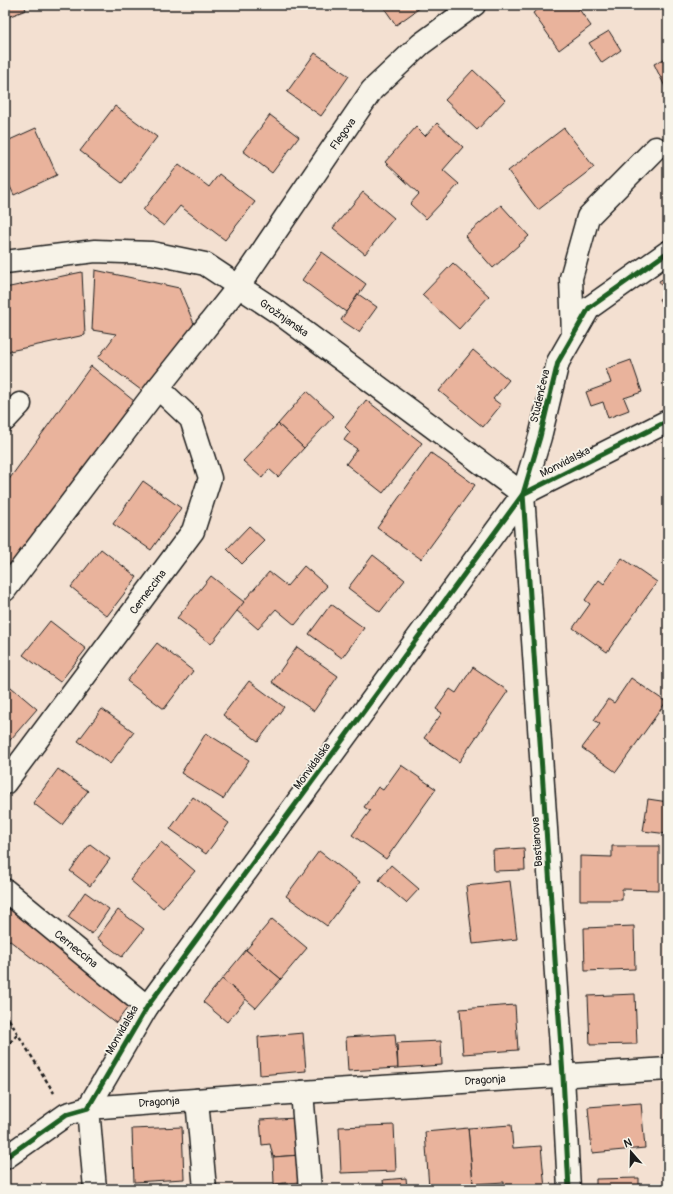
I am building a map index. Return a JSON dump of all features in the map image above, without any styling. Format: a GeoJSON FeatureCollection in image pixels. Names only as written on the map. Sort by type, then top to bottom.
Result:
{"type":"FeatureCollection","features":[{"type":"Feature","properties":{"kind":"street","name":"Flegova"},"geometry":{"type":"LineString","coordinates":[[238,286],[372,90],[421,44],[474,5]]}},
{"type":"Feature","properties":{"kind":"street"},"geometry":{"type":"LineString","coordinates":[[573,336],[571,278],[588,217],[656,148]]}},
{"type":"Feature","properties":{"kind":"street","name":"Grožnjanska"},"geometry":{"type":"LineString","coordinates":[[5,262],[95,251],[152,253],[205,264],[279,314],[524,494]]}},
{"type":"Feature","properties":{"kind":"street","name":"Studenčeva"},"geometry":{"type":"LineString","coordinates":[[524,494],[540,437],[558,362],[589,308],[668,252]]}},
{"type":"Feature","properties":{"kind":"street"},"geometry":{"type":"LineString","coordinates":[[5,590],[158,388],[238,286]]}},
{"type":"Feature","properties":{"kind":"street","name":"Cerneccina"},"geometry":{"type":"LineString","coordinates":[[5,783],[193,531],[210,478],[191,418],[158,388]]}},
{"type":"Feature","properties":{"kind":"street"},"geometry":{"type":"LineString","coordinates":[[5,420],[20,404]]}},
{"type":"Feature","properties":{"kind":"street","name":"Monvidalska"},"geometry":{"type":"LineString","coordinates":[[88,1108],[147,1007],[524,494],[668,421]]}},
{"type":"Feature","properties":{"kind":"street","name":"Bastianova"},"geometry":{"type":"LineString","coordinates":[[524,494],[563,1076],[569,1189]]}},
{"type":"Feature","properties":{"kind":"street","name":"Cerneccina"},"geometry":{"type":"LineString","coordinates":[[5,890],[147,1007]]}},
{"type":"Feature","properties":{"kind":"street","name":"Dragonja"},"geometry":{"type":"LineString","coordinates":[[88,1108],[302,1092],[668,1069]]}},
{"type":"Feature","properties":{"kind":"street"},"geometry":{"type":"LineString","coordinates":[[302,1092],[310,1189]]}},
{"type":"Feature","properties":{"kind":"street"},"geometry":{"type":"LineString","coordinates":[[198,1100],[206,1189]]}},
{"type":"Feature","properties":{"kind":"street"},"geometry":{"type":"LineString","coordinates":[[5,1158],[67,1114],[88,1108],[94,1189]]}},
{"type":"Feature","properties":{"kind":"path"},"geometry":{"type":"LineString","coordinates":[[5,1013],[67,1114]]}},
{"type":"Feature","properties":{"kind":"path"},"geometry":{"type":"LineString","coordinates":[[5,1048],[18,1034]]}},
{"type":"Feature","properties":{"kind":"building"},"geometry":{"type":"Polygon","coordinates":[[[5,5],[24,5],[26,10],[5,18],[5,5]]]}},
{"type":"Feature","properties":{"kind":"building"},"geometry":{"type":"Polygon","coordinates":[[[382,5],[424,5],[396,25],[382,5]]]}},
{"type":"Feature","properties":{"kind":"building"},"geometry":{"type":"Polygon","coordinates":[[[544,5],[576,5],[591,26],[559,50],[533,13],[544,5]]]}},
{"type":"Feature","properties":{"kind":"building"},"geometry":{"type":"Polygon","coordinates":[[[609,31],[621,50],[602,63],[589,43],[609,31]]]}},
{"type":"Feature","properties":{"kind":"building"},"geometry":{"type":"Polygon","coordinates":[[[315,53],[349,76],[321,116],[287,92],[315,53]]]}},
{"type":"Feature","properties":{"kind":"building"},"geometry":{"type":"Polygon","coordinates":[[[668,57],[668,93],[654,64],[668,57]]]}},
{"type":"Feature","properties":{"kind":"building"},"geometry":{"type":"Polygon","coordinates":[[[473,70],[505,100],[477,130],[445,100],[473,70]]]}},
{"type":"Feature","properties":{"kind":"building"},"geometry":{"type":"Polygon","coordinates":[[[115,106],[157,137],[122,183],[80,151],[115,106]]]}},
{"type":"Feature","properties":{"kind":"building"},"geometry":{"type":"Polygon","coordinates":[[[270,115],[299,137],[272,173],[243,151],[270,115]]]}},
{"type":"Feature","properties":{"kind":"building"},"geometry":{"type":"Polygon","coordinates":[[[437,123],[463,147],[443,170],[459,184],[426,219],[410,204],[419,194],[385,162],[416,127],[425,136],[437,123]]]}},
{"type":"Feature","properties":{"kind":"building"},"geometry":{"type":"Polygon","coordinates":[[[36,128],[57,175],[14,195],[5,176],[5,142],[36,128]]]}},
{"type":"Feature","properties":{"kind":"building"},"geometry":{"type":"Polygon","coordinates":[[[564,128],[594,167],[538,210],[508,171],[564,128]]]}},
{"type":"Feature","properties":{"kind":"building"},"geometry":{"type":"Polygon","coordinates":[[[179,164],[209,187],[219,174],[255,202],[225,240],[180,206],[164,226],[143,210],[179,164]]]}},
{"type":"Feature","properties":{"kind":"building"},"geometry":{"type":"Polygon","coordinates":[[[363,192],[394,218],[365,254],[333,228],[363,192]]]}},
{"type":"Feature","properties":{"kind":"building"},"geometry":{"type":"Polygon","coordinates":[[[501,205],[529,236],[493,268],[465,236],[501,205]]]}},
{"type":"Feature","properties":{"kind":"building"},"geometry":{"type":"Polygon","coordinates":[[[322,252],[366,284],[346,312],[302,280],[322,252]]]}},
{"type":"Feature","properties":{"kind":"building"},"geometry":{"type":"Polygon","coordinates":[[[453,263],[489,296],[459,329],[422,295],[453,263]]]}},
{"type":"Feature","properties":{"kind":"building"},"geometry":{"type":"Polygon","coordinates":[[[95,270],[179,288],[195,326],[145,393],[98,358],[116,334],[92,330],[95,270]]]}},
{"type":"Feature","properties":{"kind":"building"},"geometry":{"type":"Polygon","coordinates":[[[82,272],[85,335],[5,352],[5,288],[82,272]]]}},
{"type":"Feature","properties":{"kind":"building"},"geometry":{"type":"Polygon","coordinates":[[[668,276],[668,314],[659,299],[667,294],[659,281],[668,276]]]}},
{"type":"Feature","properties":{"kind":"building"},"geometry":{"type":"Polygon","coordinates":[[[358,294],[377,307],[359,332],[341,320],[358,294]]]}},
{"type":"Feature","properties":{"kind":"building"},"geometry":{"type":"Polygon","coordinates":[[[473,350],[509,380],[493,399],[501,405],[483,427],[439,391],[473,350]]]}},
{"type":"Feature","properties":{"kind":"building"},"geometry":{"type":"Polygon","coordinates":[[[631,360],[642,392],[624,398],[629,410],[608,418],[603,402],[591,406],[586,392],[611,383],[606,369],[631,360]]]}},
{"type":"Feature","properties":{"kind":"building"},"geometry":{"type":"Polygon","coordinates":[[[91,366],[134,401],[54,511],[5,575],[5,485],[91,366]]]}},
{"type":"Feature","properties":{"kind":"building"},"geometry":{"type":"Polygon","coordinates":[[[307,391],[334,416],[304,448],[278,424],[307,391]]]}},
{"type":"Feature","properties":{"kind":"building"},"geometry":{"type":"Polygon","coordinates":[[[366,400],[422,443],[383,493],[346,464],[357,449],[344,440],[350,432],[345,427],[366,400]]]}},
{"type":"Feature","properties":{"kind":"building"},"geometry":{"type":"Polygon","coordinates":[[[278,424],[304,448],[278,477],[269,469],[262,478],[243,461],[278,424]]]}},
{"type":"Feature","properties":{"kind":"building"},"geometry":{"type":"Polygon","coordinates":[[[431,453],[475,485],[421,559],[377,528],[431,453]]]}},
{"type":"Feature","properties":{"kind":"building"},"geometry":{"type":"Polygon","coordinates":[[[143,481],[181,508],[151,550],[113,524],[143,481]]]}},
{"type":"Feature","properties":{"kind":"building"},"geometry":{"type":"Polygon","coordinates":[[[249,526],[265,541],[242,564],[227,549],[249,526]]]}},
{"type":"Feature","properties":{"kind":"building"},"geometry":{"type":"Polygon","coordinates":[[[101,549],[137,577],[107,616],[71,587],[101,549]]]}},
{"type":"Feature","properties":{"kind":"building"},"geometry":{"type":"Polygon","coordinates":[[[373,555],[405,580],[380,612],[348,588],[373,555]]]}},
{"type":"Feature","properties":{"kind":"building"},"geometry":{"type":"Polygon","coordinates":[[[622,558],[657,582],[607,652],[573,628],[590,604],[585,600],[599,580],[604,584],[622,558]]]}},
{"type":"Feature","properties":{"kind":"building"},"geometry":{"type":"Polygon","coordinates":[[[304,566],[327,586],[295,625],[276,609],[258,629],[236,610],[269,572],[287,586],[304,566]]]}},
{"type":"Feature","properties":{"kind":"building"},"geometry":{"type":"Polygon","coordinates":[[[211,576],[244,602],[211,644],[177,618],[211,576]]]}},
{"type":"Feature","properties":{"kind":"building"},"geometry":{"type":"Polygon","coordinates":[[[331,604],[364,628],[342,658],[309,634],[331,604]]]}},
{"type":"Feature","properties":{"kind":"building"},"geometry":{"type":"Polygon","coordinates":[[[50,621],[86,649],[60,682],[23,655],[50,621]]]}},
{"type":"Feature","properties":{"kind":"building"},"geometry":{"type":"Polygon","coordinates":[[[157,643],[193,671],[164,709],[127,681],[157,643]]]}},
{"type":"Feature","properties":{"kind":"building"},"geometry":{"type":"Polygon","coordinates":[[[297,647],[338,676],[314,711],[272,682],[297,647]]]}},
{"type":"Feature","properties":{"kind":"building"},"geometry":{"type":"Polygon","coordinates":[[[473,667],[508,691],[459,762],[424,738],[442,713],[436,709],[450,689],[456,693],[473,667]]]}},
{"type":"Feature","properties":{"kind":"building"},"geometry":{"type":"Polygon","coordinates":[[[631,678],[666,702],[616,772],[582,748],[600,724],[594,720],[608,699],[614,703],[631,678]]]}},
{"type":"Feature","properties":{"kind":"building"},"geometry":{"type":"Polygon","coordinates":[[[249,681],[284,707],[258,741],[223,715],[249,681]]]}},
{"type":"Feature","properties":{"kind":"building"},"geometry":{"type":"Polygon","coordinates":[[[5,682],[37,709],[5,746],[5,682]]]}},
{"type":"Feature","properties":{"kind":"building"},"geometry":{"type":"Polygon","coordinates":[[[102,709],[134,732],[110,764],[78,741],[102,709]]]}},
{"type":"Feature","properties":{"kind":"building"},"geometry":{"type":"Polygon","coordinates":[[[206,733],[249,760],[223,799],[181,773],[206,733]]]}},
{"type":"Feature","properties":{"kind":"building"},"geometry":{"type":"Polygon","coordinates":[[[401,765],[436,789],[386,859],[352,835],[370,811],[364,807],[378,787],[383,790],[401,765]]]}},
{"type":"Feature","properties":{"kind":"building"},"geometry":{"type":"Polygon","coordinates":[[[58,769],[88,791],[62,825],[33,803],[58,769]]]}},
{"type":"Feature","properties":{"kind":"building"},"geometry":{"type":"Polygon","coordinates":[[[193,797],[229,823],[206,854],[170,829],[193,797]]]}},
{"type":"Feature","properties":{"kind":"building"},"geometry":{"type":"Polygon","coordinates":[[[648,799],[668,802],[668,834],[643,831],[648,799]]]}},
{"type":"Feature","properties":{"kind":"building"},"geometry":{"type":"Polygon","coordinates":[[[161,842],[195,871],[163,908],[130,880],[161,842]]]}},
{"type":"Feature","properties":{"kind":"building"},"geometry":{"type":"Polygon","coordinates":[[[90,844],[110,859],[90,886],[70,871],[90,844]]]}},
{"type":"Feature","properties":{"kind":"building"},"geometry":{"type":"Polygon","coordinates":[[[612,846],[659,846],[659,890],[622,889],[622,900],[580,900],[580,856],[612,857],[612,846]]]}},
{"type":"Feature","properties":{"kind":"building"},"geometry":{"type":"Polygon","coordinates":[[[524,848],[525,870],[494,871],[493,850],[524,848]]]}},
{"type":"Feature","properties":{"kind":"building"},"geometry":{"type":"Polygon","coordinates":[[[319,851],[360,882],[327,926],[286,896],[319,851]]]}},
{"type":"Feature","properties":{"kind":"building"},"geometry":{"type":"Polygon","coordinates":[[[391,865],[419,889],[406,903],[379,880],[391,865]]]}},
{"type":"Feature","properties":{"kind":"building"},"geometry":{"type":"Polygon","coordinates":[[[510,881],[517,939],[473,944],[466,886],[510,881]]]}},
{"type":"Feature","properties":{"kind":"building"},"geometry":{"type":"Polygon","coordinates":[[[85,892],[109,909],[92,934],[68,917],[85,892]]]}},
{"type":"Feature","properties":{"kind":"building"},"geometry":{"type":"Polygon","coordinates":[[[5,905],[131,1003],[116,1023],[5,937],[5,905]]]}},
{"type":"Feature","properties":{"kind":"building"},"geometry":{"type":"Polygon","coordinates":[[[118,910],[144,929],[122,957],[97,938],[118,910]]]}},
{"type":"Feature","properties":{"kind":"building"},"geometry":{"type":"Polygon","coordinates":[[[272,919],[307,948],[281,979],[246,950],[272,919]]]}},
{"type":"Feature","properties":{"kind":"building"},"geometry":{"type":"Polygon","coordinates":[[[634,926],[635,969],[585,971],[584,928],[634,926]]]}},
{"type":"Feature","properties":{"kind":"building"},"geometry":{"type":"Polygon","coordinates":[[[246,950],[281,979],[256,1008],[222,979],[246,950]]]}},
{"type":"Feature","properties":{"kind":"building"},"geometry":{"type":"Polygon","coordinates":[[[222,979],[246,999],[227,1022],[203,1002],[222,979]]]}},
{"type":"Feature","properties":{"kind":"building"},"geometry":{"type":"Polygon","coordinates":[[[635,994],[637,1044],[590,1045],[588,996],[635,994]]]}},
{"type":"Feature","properties":{"kind":"building"},"geometry":{"type":"Polygon","coordinates":[[[515,1005],[518,1050],[463,1054],[460,1009],[515,1005]]]}},
{"type":"Feature","properties":{"kind":"building"},"geometry":{"type":"Polygon","coordinates":[[[303,1033],[306,1071],[260,1075],[258,1037],[303,1033]]]}},
{"type":"Feature","properties":{"kind":"building"},"geometry":{"type":"Polygon","coordinates":[[[395,1034],[398,1068],[348,1071],[346,1037],[395,1034]]]}},
{"type":"Feature","properties":{"kind":"building"},"geometry":{"type":"Polygon","coordinates":[[[441,1041],[442,1065],[398,1068],[397,1043],[441,1041]]]}},
{"type":"Feature","properties":{"kind":"building"},"geometry":{"type":"Polygon","coordinates":[[[641,1103],[645,1148],[592,1153],[588,1107],[641,1103]]]}},
{"type":"Feature","properties":{"kind":"building"},"geometry":{"type":"Polygon","coordinates":[[[296,1118],[300,1155],[273,1157],[270,1144],[262,1145],[260,1120],[296,1118]]]}},
{"type":"Feature","properties":{"kind":"building"},"geometry":{"type":"Polygon","coordinates":[[[394,1125],[396,1171],[341,1173],[339,1127],[394,1125]]]}},
{"type":"Feature","properties":{"kind":"building"},"geometry":{"type":"Polygon","coordinates":[[[511,1125],[513,1148],[541,1146],[545,1189],[505,1189],[504,1182],[473,1184],[468,1128],[511,1125]]]}},
{"type":"Feature","properties":{"kind":"building"},"geometry":{"type":"Polygon","coordinates":[[[182,1127],[184,1179],[134,1182],[132,1129],[182,1127]]]}},
{"type":"Feature","properties":{"kind":"building"},"geometry":{"type":"Polygon","coordinates":[[[468,1128],[473,1184],[429,1188],[425,1132],[468,1128]]]}},
{"type":"Feature","properties":{"kind":"building"},"geometry":{"type":"Polygon","coordinates":[[[300,1155],[301,1182],[274,1184],[273,1157],[300,1155]]]}},
{"type":"Feature","properties":{"kind":"building"},"geometry":{"type":"Polygon","coordinates":[[[406,1178],[407,1189],[384,1189],[383,1180],[406,1178]]]}},
{"type":"Feature","properties":{"kind":"building"},"geometry":{"type":"Polygon","coordinates":[[[639,1178],[639,1189],[596,1189],[596,1179],[639,1178]]]}},
{"type":"Feature","properties":{"kind":"building"},"geometry":{"type":"Polygon","coordinates":[[[301,1182],[302,1189],[275,1189],[274,1184],[301,1182]]]}},
{"type":"Feature","properties":{"kind":"cycle path"},"geometry":{"type":"LineString","coordinates":[[569,1189],[563,1076],[523,494],[540,437],[558,362],[589,308],[668,252]]}},
{"type":"Feature","properties":{"kind":"cycle path"},"geometry":{"type":"LineString","coordinates":[[5,1158],[67,1114],[88,1108],[147,1007],[523,494],[668,421]]}}]}
